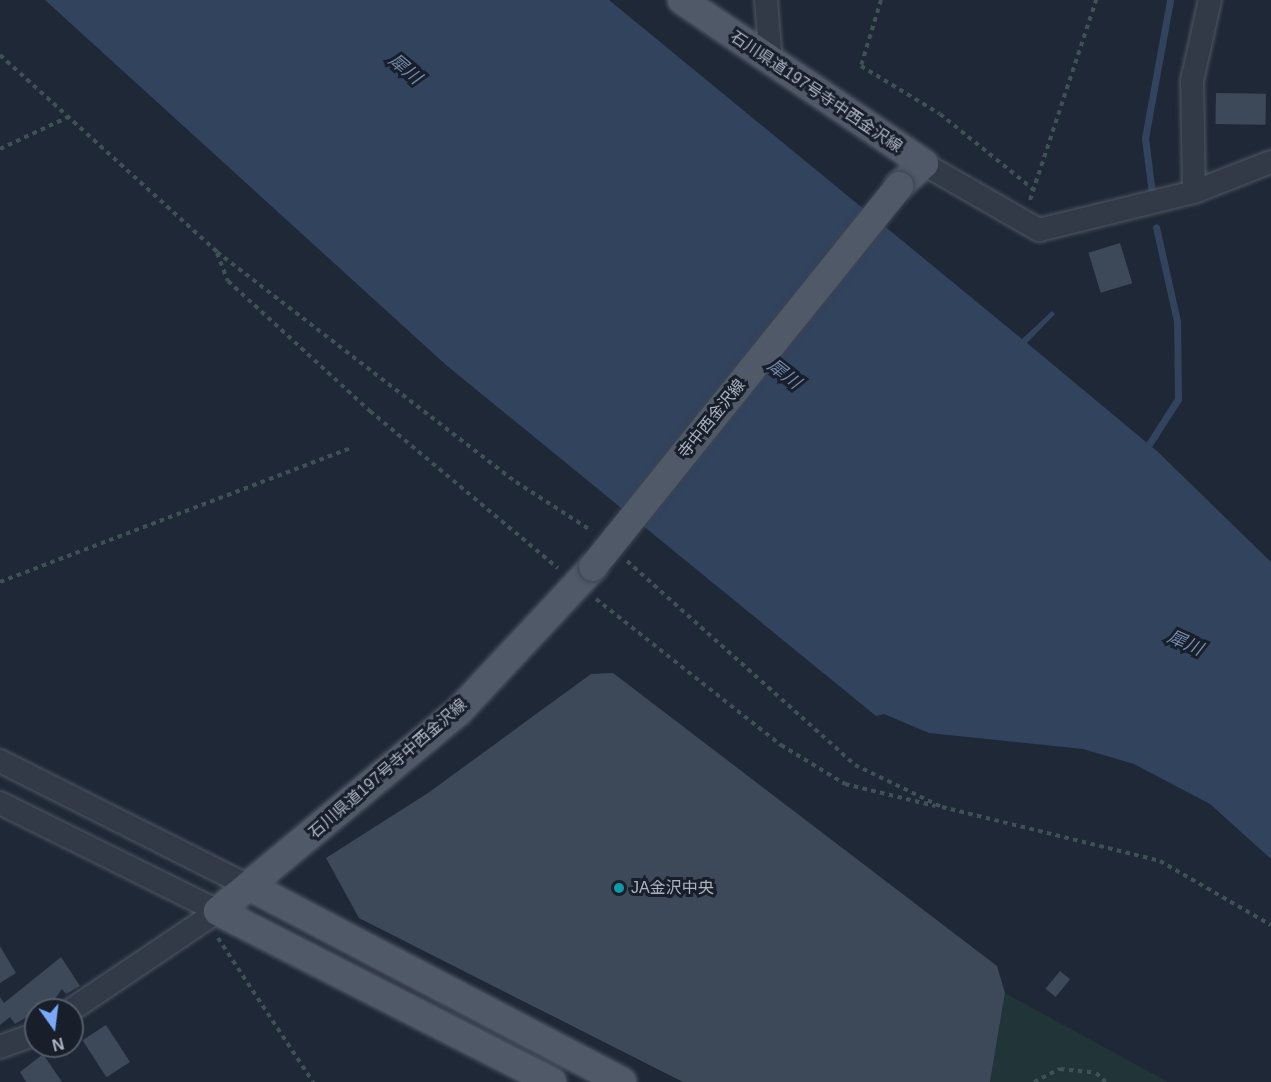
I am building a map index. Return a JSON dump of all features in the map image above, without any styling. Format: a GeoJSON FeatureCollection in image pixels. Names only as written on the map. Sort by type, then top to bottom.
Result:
{"type":"FeatureCollection","features":[{"type":"Feature","properties":{"kind":"main road","name":"石川県道197号寺中西金沢線"},"geometry":{"type":"LineString","coordinates":[[682,0],[771,63],[924,164]]}},
{"type":"Feature","properties":{"kind":"main road","name":"寺中西金沢線"},"geometry":{"type":"LineString","coordinates":[[585,575],[899,186],[924,164]]}},
{"type":"Feature","properties":{"kind":"main road","name":"石川県道197号寺中西金沢線"},"geometry":{"type":"LineString","coordinates":[[218,911],[251,887],[458,712],[585,575]]}},
{"type":"Feature","properties":{"kind":"main road"},"geometry":{"type":"LineString","coordinates":[[251,887],[622,1082]]}},
{"type":"Feature","properties":{"kind":"main road"},"geometry":{"type":"LineString","coordinates":[[218,911],[552,1082]]}},
{"type":"Feature","properties":{"kind":"street"},"geometry":{"type":"LineString","coordinates":[[766,0],[771,63]]}},
{"type":"Feature","properties":{"kind":"street"},"geometry":{"type":"LineString","coordinates":[[1194,192],[1192,81],[1210,0]]}},
{"type":"Feature","properties":{"kind":"street"},"geometry":{"type":"LineString","coordinates":[[924,164],[1039,230],[1194,192],[1271,162]]}},
{"type":"Feature","properties":{"kind":"street"},"geometry":{"type":"LineString","coordinates":[[0,761],[251,887]]}},
{"type":"Feature","properties":{"kind":"street"},"geometry":{"type":"LineString","coordinates":[[0,803],[218,911],[84,1002]]}},
{"type":"Feature","properties":{"kind":"street"},"geometry":{"type":"LineString","coordinates":[[0,1047],[24,1038]]}},
{"type":"Feature","properties":{"kind":"path"},"geometry":{"type":"LineString","coordinates":[[881,0],[861,66],[940,114],[1034,189]]}},
{"type":"Feature","properties":{"kind":"path"},"geometry":{"type":"LineString","coordinates":[[1023,221],[1096,0]]}},
{"type":"Feature","properties":{"kind":"path"},"geometry":{"type":"LineString","coordinates":[[0,149],[68,117]]}},
{"type":"Feature","properties":{"kind":"path"},"geometry":{"type":"LineString","coordinates":[[217,252],[228,281],[370,411],[585,575],[781,745],[845,784],[942,807]]}},
{"type":"Feature","properties":{"kind":"path"},"geometry":{"type":"LineString","coordinates":[[0,582],[351,448]]}},
{"type":"Feature","properties":{"kind":"path"},"geometry":{"type":"LineString","coordinates":[[218,911],[219,944],[313,1082]]}},
{"type":"Feature","properties":{"kind":"path"},"geometry":{"type":"LineString","coordinates":[[1034,1082],[1060,1069],[1096,1073],[1106,1082]]}},
{"type":"Feature","properties":{"kind":"green space"},"geometry":{"type":"Polygon","coordinates":[[[1005,993],[1168,1082],[990,1082],[1005,993]]]}},
{"type":"Feature","properties":{"kind":"water","name":"犀川"},"geometry":{"type":"Polygon","coordinates":[[[45,0],[609,0],[1022,339],[1052,311],[1055,314],[1027,343],[1158,452],[1271,562],[1271,859],[1210,804],[1134,764],[1083,749],[929,733],[884,714],[876,716],[446,365],[45,0]]]}},
{"type":"Feature","properties":{"kind":"building"},"geometry":{"type":"Polygon","coordinates":[[[1216,93],[1266,94],[1265,125],[1215,124],[1216,93]]]}},
{"type":"Feature","properties":{"kind":"building"},"geometry":{"type":"Polygon","coordinates":[[[1120,243],[1132,283],[1101,293],[1088,253],[1120,243]]]}},
{"type":"Feature","properties":{"kind":"building","name":"JA金沢中央"},"geometry":{"type":"Polygon","coordinates":[[[613,673],[997,966],[1005,993],[990,1082],[683,1082],[359,918],[326,858],[428,793],[591,674],[613,673]]]}},
{"type":"Feature","properties":{"kind":"building"},"geometry":{"type":"Polygon","coordinates":[[[0,946],[16,973],[0,983],[0,946]]]}},
{"type":"Feature","properties":{"kind":"building"},"geometry":{"type":"Polygon","coordinates":[[[61,957],[80,986],[66,994],[62,989],[56,998],[24,998],[24,1019],[15,1024],[10,1017],[0,1025],[0,997],[4,1003],[61,957]]]}},
{"type":"Feature","properties":{"kind":"building"},"geometry":{"type":"Polygon","coordinates":[[[1060,971],[1070,979],[1056,997],[1046,989],[1060,971]]]}},
{"type":"Feature","properties":{"kind":"building"},"geometry":{"type":"Polygon","coordinates":[[[106,1025],[130,1062],[106,1077],[84,1043],[84,1039],[106,1025]]]}},
{"type":"Feature","properties":{"kind":"building"},"geometry":{"type":"Polygon","coordinates":[[[38,1058],[46,1058],[62,1082],[26,1082],[20,1072],[38,1058]]]}},
{"type":"Feature","properties":{"kind":"waterway"},"geometry":{"type":"LineString","coordinates":[[1152,193],[1145,138],[1170,0]]}},
{"type":"Feature","properties":{"kind":"waterway"},"geometry":{"type":"LineString","coordinates":[[1144,452],[1178,399],[1177,321],[1156,227]]}},
{"type":"Feature","properties":{"kind":"place","name":"JA金沢中央"},"geometry":{"type":"Point","coordinates":[619,888]}}]}
